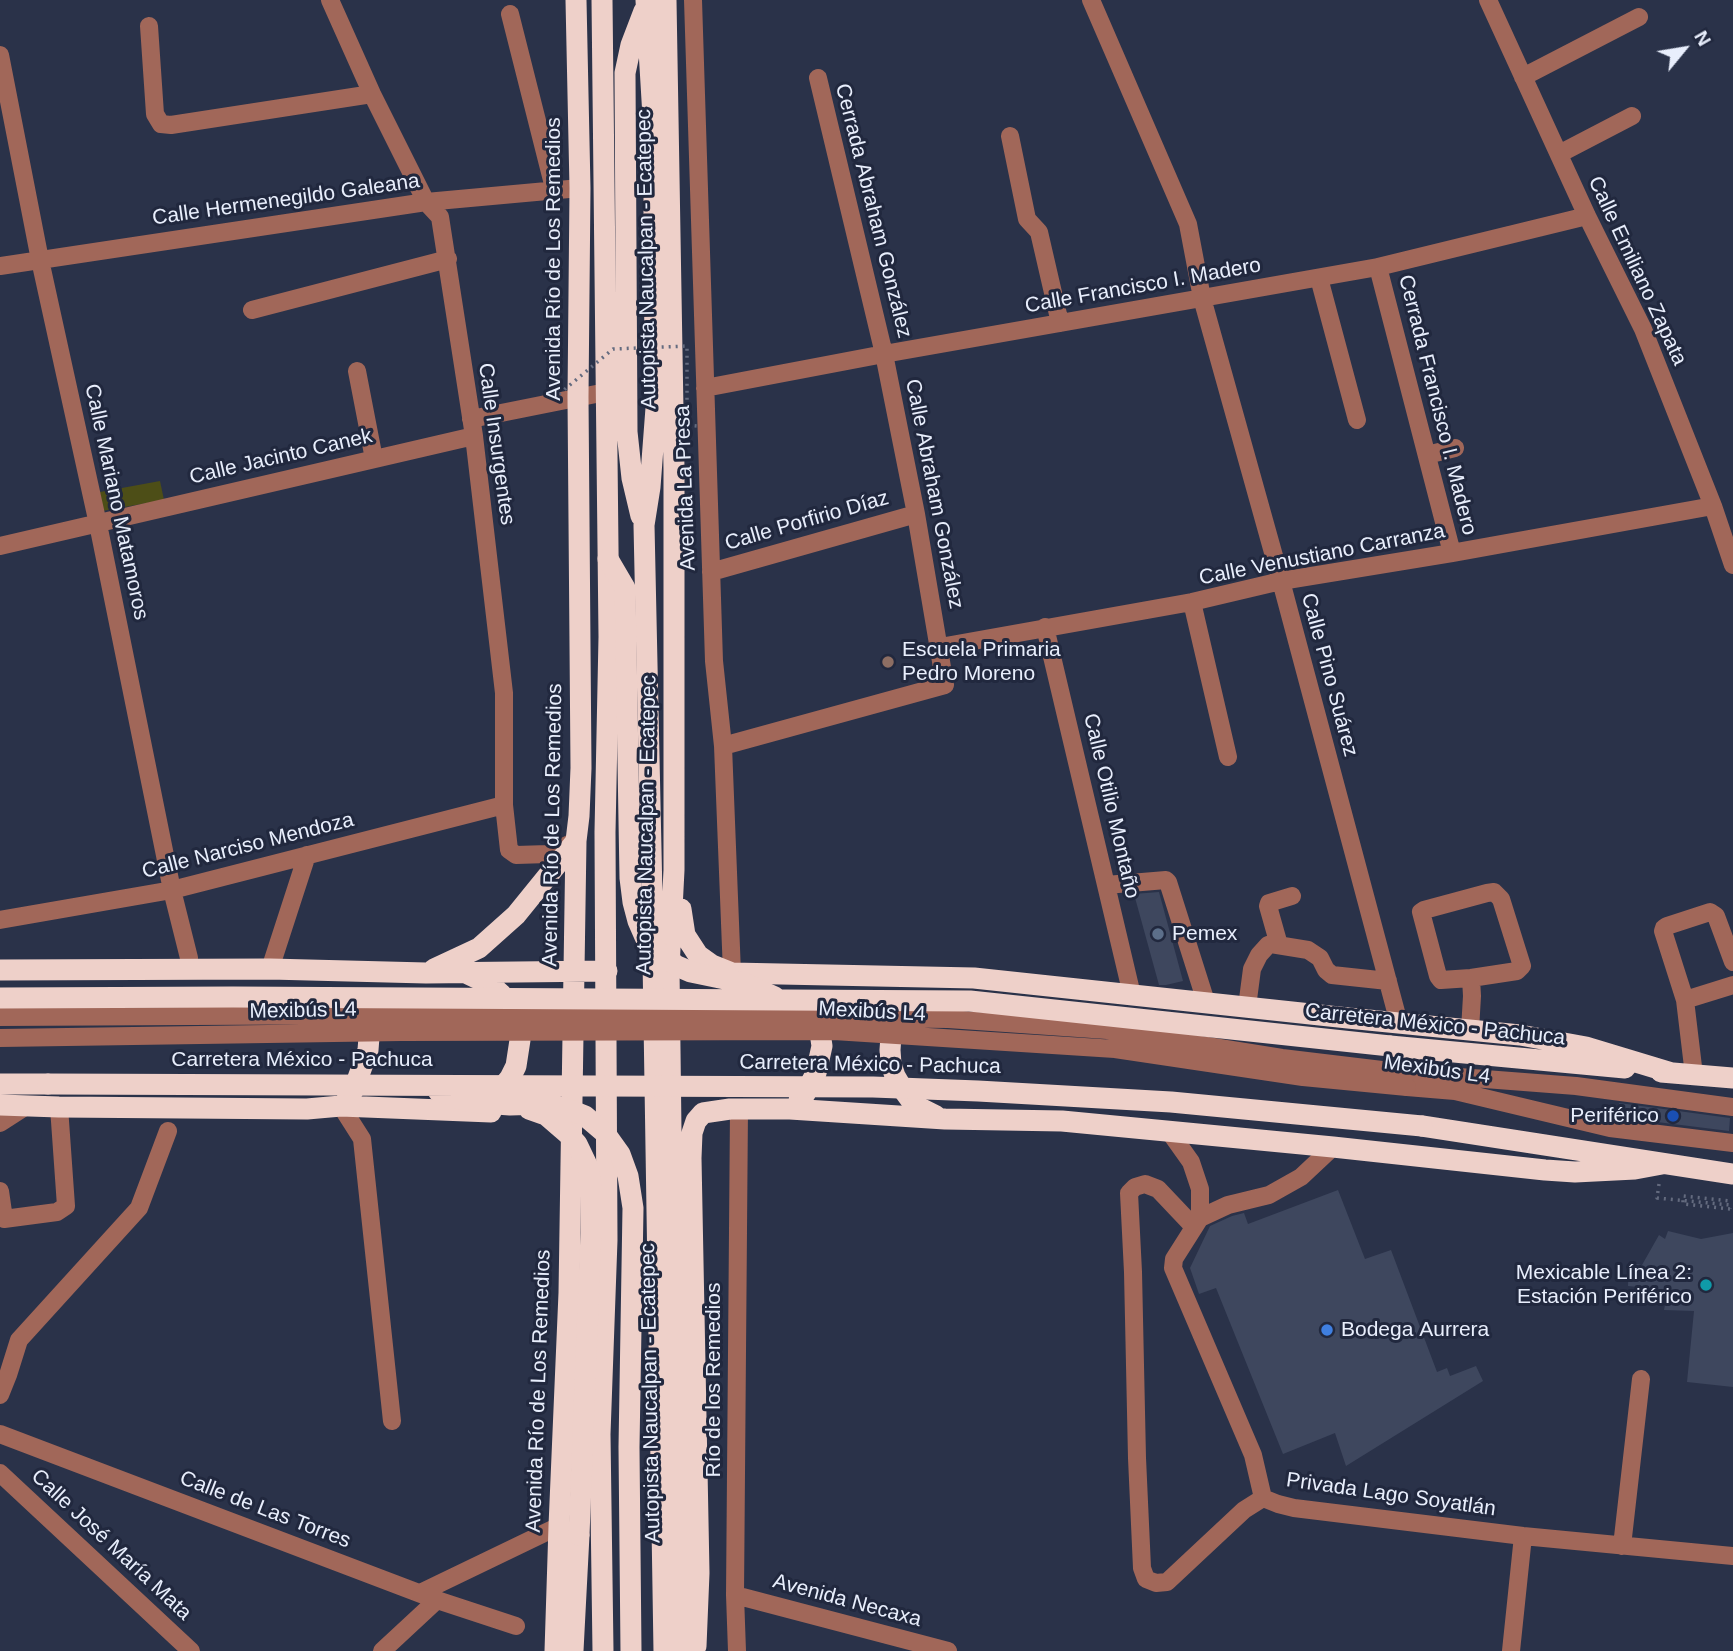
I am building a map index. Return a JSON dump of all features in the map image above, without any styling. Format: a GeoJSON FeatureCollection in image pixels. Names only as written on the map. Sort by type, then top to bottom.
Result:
{"type":"FeatureCollection","features":[{"type":"Feature","properties":{"kind":"highway","name":"Avenida Río de Los Remedios"},"geometry":{"type":"LineString","coordinates":[[555,1651],[569,1293],[576,841],[581,768],[569,396],[580,188],[576,0]]}},
{"type":"Feature","properties":{"kind":"highway"},"geometry":{"type":"LineString","coordinates":[[601,0],[609,636],[605,832],[607,1240],[600,1434],[603,1651]]}},
{"type":"Feature","properties":{"kind":"highway","name":"Autopista Naucalpan - Ecatepec"},"geometry":{"type":"LineString","coordinates":[[653,1],[656,408],[644,525],[663,1651]]}},
{"type":"Feature","properties":{"kind":"highway","name":"Autopista Naucalpan - Ecatepec"},"geometry":{"type":"LineString","coordinates":[[644,525],[632,478],[626,432],[625,74],[631,45],[643,16],[653,1]]}},
{"type":"Feature","properties":{"kind":"highway","name":"Autopista Naucalpan - Ecatepec"},"geometry":{"type":"LineString","coordinates":[[653,1],[674,469],[674,870],[669,968],[678,1569],[685,1651]]}},
{"type":"Feature","properties":{"kind":"highway"},"geometry":{"type":"LineString","coordinates":[[608,559],[625,588],[630,878],[638,921],[645,937],[656,950],[677,966],[691,972],[744,983],[783,1000]]}},
{"type":"Feature","properties":{"kind":"highway"},"geometry":{"type":"LineString","coordinates":[[426,973],[479,948],[516,915],[576,841]]}},
{"type":"Feature","properties":{"kind":"highway"},"geometry":{"type":"LineString","coordinates":[[674,870],[685,936],[698,956],[732,973],[974,978],[1470,1030],[1553,1040],[1672,1073]]}},
{"type":"Feature","properties":{"kind":"highway"},"geometry":{"type":"LineString","coordinates":[[0,970],[426,973],[607,971]]}},
{"type":"Feature","properties":{"kind":"highway"},"geometry":{"type":"LineString","coordinates":[[329,971],[343,981],[358,1000],[364,1012],[369,1037],[365,1063],[354,1088],[341,1106]]}},
{"type":"Feature","properties":{"kind":"highway"},"geometry":{"type":"LineString","coordinates":[[465,972],[480,978],[500,993],[514,1015],[520,1040],[516,1066],[510,1078],[496,1094],[473,1111]]}},
{"type":"Feature","properties":{"kind":"highway"},"geometry":{"type":"LineString","coordinates":[[786,974],[800,989],[810,1006],[819,1026],[822,1046],[816,1073],[805,1094],[790,1109]]}},
{"type":"Feature","properties":{"kind":"highway"},"geometry":{"type":"LineString","coordinates":[[945,1119],[920,1108],[902,1088],[891,1064],[890,1050],[891,1036],[901,1010],[921,991],[946,978]]}},
{"type":"Feature","properties":{"kind":"highway","name":"Carretera México - Pachuca"},"geometry":{"type":"LineString","coordinates":[[0,998],[970,1001],[1390,1046],[1733,1078]]}},
{"type":"Feature","properties":{"kind":"highway","name":"Carretera México - Pachuca"},"geometry":{"type":"LineString","coordinates":[[0,1084],[873,1087],[978,1091],[1171,1102],[1422,1126],[1733,1174]]}},
{"type":"Feature","properties":{"kind":"highway"},"geometry":{"type":"LineString","coordinates":[[420,1085],[469,1102],[543,1104],[565,1108],[585,1116],[605,1133],[620,1154],[628,1176],[633,1219],[629,1447],[631,1651]]}},
{"type":"Feature","properties":{"kind":"highway"},"geometry":{"type":"LineString","coordinates":[[0,1105],[307,1109],[341,1106],[606,1117]]}},
{"type":"Feature","properties":{"kind":"highway"},"geometry":{"type":"LineString","coordinates":[[510,1105],[546,1115],[568,1134],[577,1144],[585,1161],[591,1186],[591,1246],[573,1651]]}},
{"type":"Feature","properties":{"kind":"highway"},"geometry":{"type":"LineString","coordinates":[[696,1651],[699,1573],[691,1158],[692,1133],[696,1121],[703,1113],[717,1110],[790,1109],[945,1119],[1062,1121],[1555,1171],[1634,1170],[1662,1164]]}},
{"type":"Feature","properties":{"kind":"street","name":"Calle Insurgentes"},"geometry":{"type":"LineString","coordinates":[[330,0],[372,94],[426,202],[440,217],[472,427],[504,692],[505,805],[509,850],[516,855],[548,854],[576,841]]}},
{"type":"Feature","properties":{"kind":"street","name":"Avenida La Presa"},"geometry":{"type":"LineString","coordinates":[[692,0],[714,660],[723,746],[732,973]]}},
{"type":"Feature","properties":{"kind":"street","name":"Calle Pino Suárez"},"geometry":{"type":"LineString","coordinates":[[1091,0],[1188,224],[1202,298],[1399,1023]]}},
{"type":"Feature","properties":{"kind":"street","name":"Calle Emiliano Zapata"},"geometry":{"type":"LineString","coordinates":[[1488,0],[1587,216],[1643,330],[1713,506],[1733,565]]}},
{"type":"Feature","properties":{"kind":"street"},"geometry":{"type":"LineString","coordinates":[[510,14],[555,191]]}},
{"type":"Feature","properties":{"kind":"street"},"geometry":{"type":"LineString","coordinates":[[1524,77],[1639,17]]}},
{"type":"Feature","properties":{"kind":"street"},"geometry":{"type":"LineString","coordinates":[[149,26],[155,114],[161,124],[172,125],[372,94]]}},
{"type":"Feature","properties":{"kind":"street","name":"Calle Mariano Matamoros"},"geometry":{"type":"LineString","coordinates":[[0,55],[6,122],[40,260],[98,524],[172,890],[189,958]]}},
{"type":"Feature","properties":{"kind":"street","name":"Cerrada Abraham González"},"geometry":{"type":"LineString","coordinates":[[818,78],[884,354]]}},
{"type":"Feature","properties":{"kind":"street"},"geometry":{"type":"LineString","coordinates":[[1559,154],[1632,116]]}},
{"type":"Feature","properties":{"kind":"street"},"geometry":{"type":"LineString","coordinates":[[1010,136],[1027,219],[1039,232],[1060,323]]}},
{"type":"Feature","properties":{"kind":"street","name":"Calle Hermenegildo Galeana"},"geometry":{"type":"LineString","coordinates":[[0,266],[426,202],[580,188]]}},
{"type":"Feature","properties":{"kind":"street","name":"Calle Francisco I. Madero"},"geometry":{"type":"LineString","coordinates":[[705,388],[1378,267],[1587,216]]}},
{"type":"Feature","properties":{"kind":"street"},"geometry":{"type":"LineString","coordinates":[[251,310],[447,259]]}},
{"type":"Feature","properties":{"kind":"street","name":"Cerrada Francisco I. Madero"},"geometry":{"type":"LineString","coordinates":[[1378,267],[1452,553]]}},
{"type":"Feature","properties":{"kind":"street"},"geometry":{"type":"LineString","coordinates":[[1319,278],[1357,420]]}},
{"type":"Feature","properties":{"kind":"street","name":"Calle Abraham González"},"geometry":{"type":"LineString","coordinates":[[723,746],[945,685],[916,514],[884,354]]}},
{"type":"Feature","properties":{"kind":"street"},"geometry":{"type":"LineString","coordinates":[[356,372],[374,458]]}},
{"type":"Feature","properties":{"kind":"street","name":"Calle Jacinto Canek"},"geometry":{"type":"LineString","coordinates":[[0,545],[374,458],[569,396],[606,392]]}},
{"type":"Feature","properties":{"kind":"street"},"geometry":{"type":"LineString","coordinates":[[1427,455],[1455,448]]}},
{"type":"Feature","properties":{"kind":"street","name":"Calle Venustiano Carranza"},"geometry":{"type":"LineString","coordinates":[[940,647],[1192,602],[1281,581],[1713,506]]}},
{"type":"Feature","properties":{"kind":"street","name":"Calle Porfirio Díaz"},"geometry":{"type":"LineString","coordinates":[[711,572],[916,514]]}},
{"type":"Feature","properties":{"kind":"street"},"geometry":{"type":"LineString","coordinates":[[1192,602],[1228,757]]}},
{"type":"Feature","properties":{"kind":"street","name":"Calle Otilio Montaño"},"geometry":{"type":"LineString","coordinates":[[1045,627],[1132,995]]}},
{"type":"Feature","properties":{"kind":"street","name":"Calle Narciso Mendoza"},"geometry":{"type":"LineString","coordinates":[[0,920],[172,890],[505,805]]}},
{"type":"Feature","properties":{"kind":"street"},"geometry":{"type":"LineString","coordinates":[[270,970],[307,855]]}},
{"type":"Feature","properties":{"kind":"street"},"geometry":{"type":"LineString","coordinates":[[1106,885],[1168,882],[1206,1002]]}},
{"type":"Feature","properties":{"kind":"street"},"geometry":{"type":"LineString","coordinates":[[1494,892],[1501,899],[1522,967],[1517,971],[1471,978],[1439,979],[1421,912],[1494,892]]}},
{"type":"Feature","properties":{"kind":"street"},"geometry":{"type":"LineString","coordinates":[[1279,945],[1268,906],[1269,903],[1292,896]]}},
{"type":"Feature","properties":{"kind":"street"},"geometry":{"type":"LineString","coordinates":[[1694,1075],[1685,1000],[1663,931],[1667,926],[1710,912],[1716,916],[1733,962]]}},
{"type":"Feature","properties":{"kind":"street"},"geometry":{"type":"LineString","coordinates":[[1247,1007],[1252,969],[1259,955],[1271,944],[1308,950],[1320,958],[1332,975],[1388,981]]}},
{"type":"Feature","properties":{"kind":"street"},"geometry":{"type":"LineString","coordinates":[[1470,1030],[1471,978]]}},
{"type":"Feature","properties":{"kind":"street"},"geometry":{"type":"LineString","coordinates":[[1685,1000],[1733,985]]}},
{"type":"Feature","properties":{"kind":"street","name":"Mexibús L4"},"geometry":{"type":"LineString","coordinates":[[0,1017],[576,1014],[947,1019],[1107,1030],[1407,1080],[1610,1128],[1733,1143]]}},
{"type":"Feature","properties":{"kind":"street","name":"Mexibús L4"},"geometry":{"type":"LineString","coordinates":[[0,1038],[401,1032],[834,1031],[1115,1049],[1303,1077],[1576,1086],[1733,1107]]}},
{"type":"Feature","properties":{"kind":"street"},"geometry":{"type":"LineString","coordinates":[[0,1123],[28,1105]]}},
{"type":"Feature","properties":{"kind":"street"},"geometry":{"type":"LineString","coordinates":[[341,1106],[362,1139],[392,1421]]}},
{"type":"Feature","properties":{"kind":"street"},"geometry":{"type":"LineString","coordinates":[[0,1191],[2,1220],[57,1212],[66,1206],[59,1107]]}},
{"type":"Feature","properties":{"kind":"street","name":"Río de los Remedios"},"geometry":{"type":"LineString","coordinates":[[737,1651],[735,1595],[739,1109]]}},
{"type":"Feature","properties":{"kind":"street"},"geometry":{"type":"LineString","coordinates":[[0,1395],[19,1340],[139,1208],[168,1131]]}},
{"type":"Feature","properties":{"kind":"street"},"geometry":{"type":"LineString","coordinates":[[1169,1131],[1191,1161],[1200,1189],[1197,1222]]}},
{"type":"Feature","properties":{"kind":"street"},"geometry":{"type":"LineString","coordinates":[[1197,1222],[1228,1205],[1269,1195],[1301,1177],[1333,1147]]}},
{"type":"Feature","properties":{"kind":"street"},"geometry":{"type":"LineString","coordinates":[[1197,1222],[1158,1189],[1145,1184],[1135,1187],[1129,1193],[1137,1458],[1142,1568],[1146,1580],[1167,1582],[1244,1510],[1263,1498]]}},
{"type":"Feature","properties":{"kind":"street","name":"Privada Lago Soyatlán"},"geometry":{"type":"LineString","coordinates":[[1197,1222],[1174,1259],[1173,1268],[1252,1455],[1263,1498],[1294,1508],[1522,1536],[1733,1556]]}},
{"type":"Feature","properties":{"kind":"street"},"geometry":{"type":"LineString","coordinates":[[1622,1546],[1641,1378]]}},
{"type":"Feature","properties":{"kind":"street","name":"Calle de Las Torres"},"geometry":{"type":"LineString","coordinates":[[0,1434],[428,1596],[516,1626]]}},
{"type":"Feature","properties":{"kind":"street","name":"Calle José María Mata"},"geometry":{"type":"LineString","coordinates":[[0,1473],[191,1651]]}},
{"type":"Feature","properties":{"kind":"street"},"geometry":{"type":"LineString","coordinates":[[382,1651],[428,1596],[559,1526]]}},
{"type":"Feature","properties":{"kind":"street"},"geometry":{"type":"LineString","coordinates":[[1511,1651],[1522,1536]]}},
{"type":"Feature","properties":{"kind":"street","name":"Avenida Necaxa"},"geometry":{"type":"LineString","coordinates":[[735,1595],[948,1651]]}},
{"type":"Feature","properties":{"kind":"path"},"geometry":{"type":"LineString","coordinates":[[569,396],[613,349],[687,346],[687,425],[697,426]]}},
{"type":"Feature","properties":{"kind":"path"},"geometry":{"type":"LineString","coordinates":[[1662,1164],[1657,1198],[1730,1205],[1730,1209],[1683,1205],[1684,1196],[1731,1201]]}},
{"type":"Feature","properties":{"kind":"shaded area"},"geometry":{"type":"Polygon","coordinates":[[[160,481],[164,500],[102,511],[100,492],[160,481]]]}},
{"type":"Feature","properties":{"kind":"building","name":"Pemex"},"geometry":{"type":"Polygon","coordinates":[[[1159,892],[1183,981],[1166,985],[1159,985],[1134,894],[1159,892]]]}},
{"type":"Feature","properties":{"kind":"building"},"geometry":{"type":"Polygon","coordinates":[[[1619,1103],[1730,1118],[1729,1131],[1617,1117],[1619,1103]]]}},
{"type":"Feature","properties":{"kind":"building","name":"Bodega Aurrera"},"geometry":{"type":"Polygon","coordinates":[[[1338,1190],[1365,1259],[1391,1250],[1437,1372],[1447,1368],[1450,1376],[1476,1366],[1483,1381],[1346,1466],[1335,1433],[1283,1454],[1216,1288],[1199,1294],[1190,1268],[1210,1226],[1244,1213],[1248,1224],[1338,1190]]]}},
{"type":"Feature","properties":{"kind":"building"},"geometry":{"type":"Polygon","coordinates":[[[1668,1231],[1701,1239],[1733,1233],[1733,1387],[1687,1382],[1694,1311],[1664,1310],[1668,1290],[1628,1286],[1629,1263],[1642,1265],[1659,1235],[1665,1239],[1668,1231]]]}},
{"type":"Feature","properties":{"kind":"place","name":"Escuela Primaria Pedro Moreno"},"geometry":{"type":"Point","coordinates":[888,662]}},
{"type":"Feature","properties":{"kind":"place","name":"Pemex"},"geometry":{"type":"Point","coordinates":[1158,934]}},
{"type":"Feature","properties":{"kind":"place","name":"Periférico"},"geometry":{"type":"Point","coordinates":[1673,1116]}},
{"type":"Feature","properties":{"kind":"place","name":"Mexicable Línea 2: Estación Periférico"},"geometry":{"type":"Point","coordinates":[1706,1285]}},
{"type":"Feature","properties":{"kind":"place","name":"Bodega Aurrera"},"geometry":{"type":"Point","coordinates":[1327,1330]}}]}
